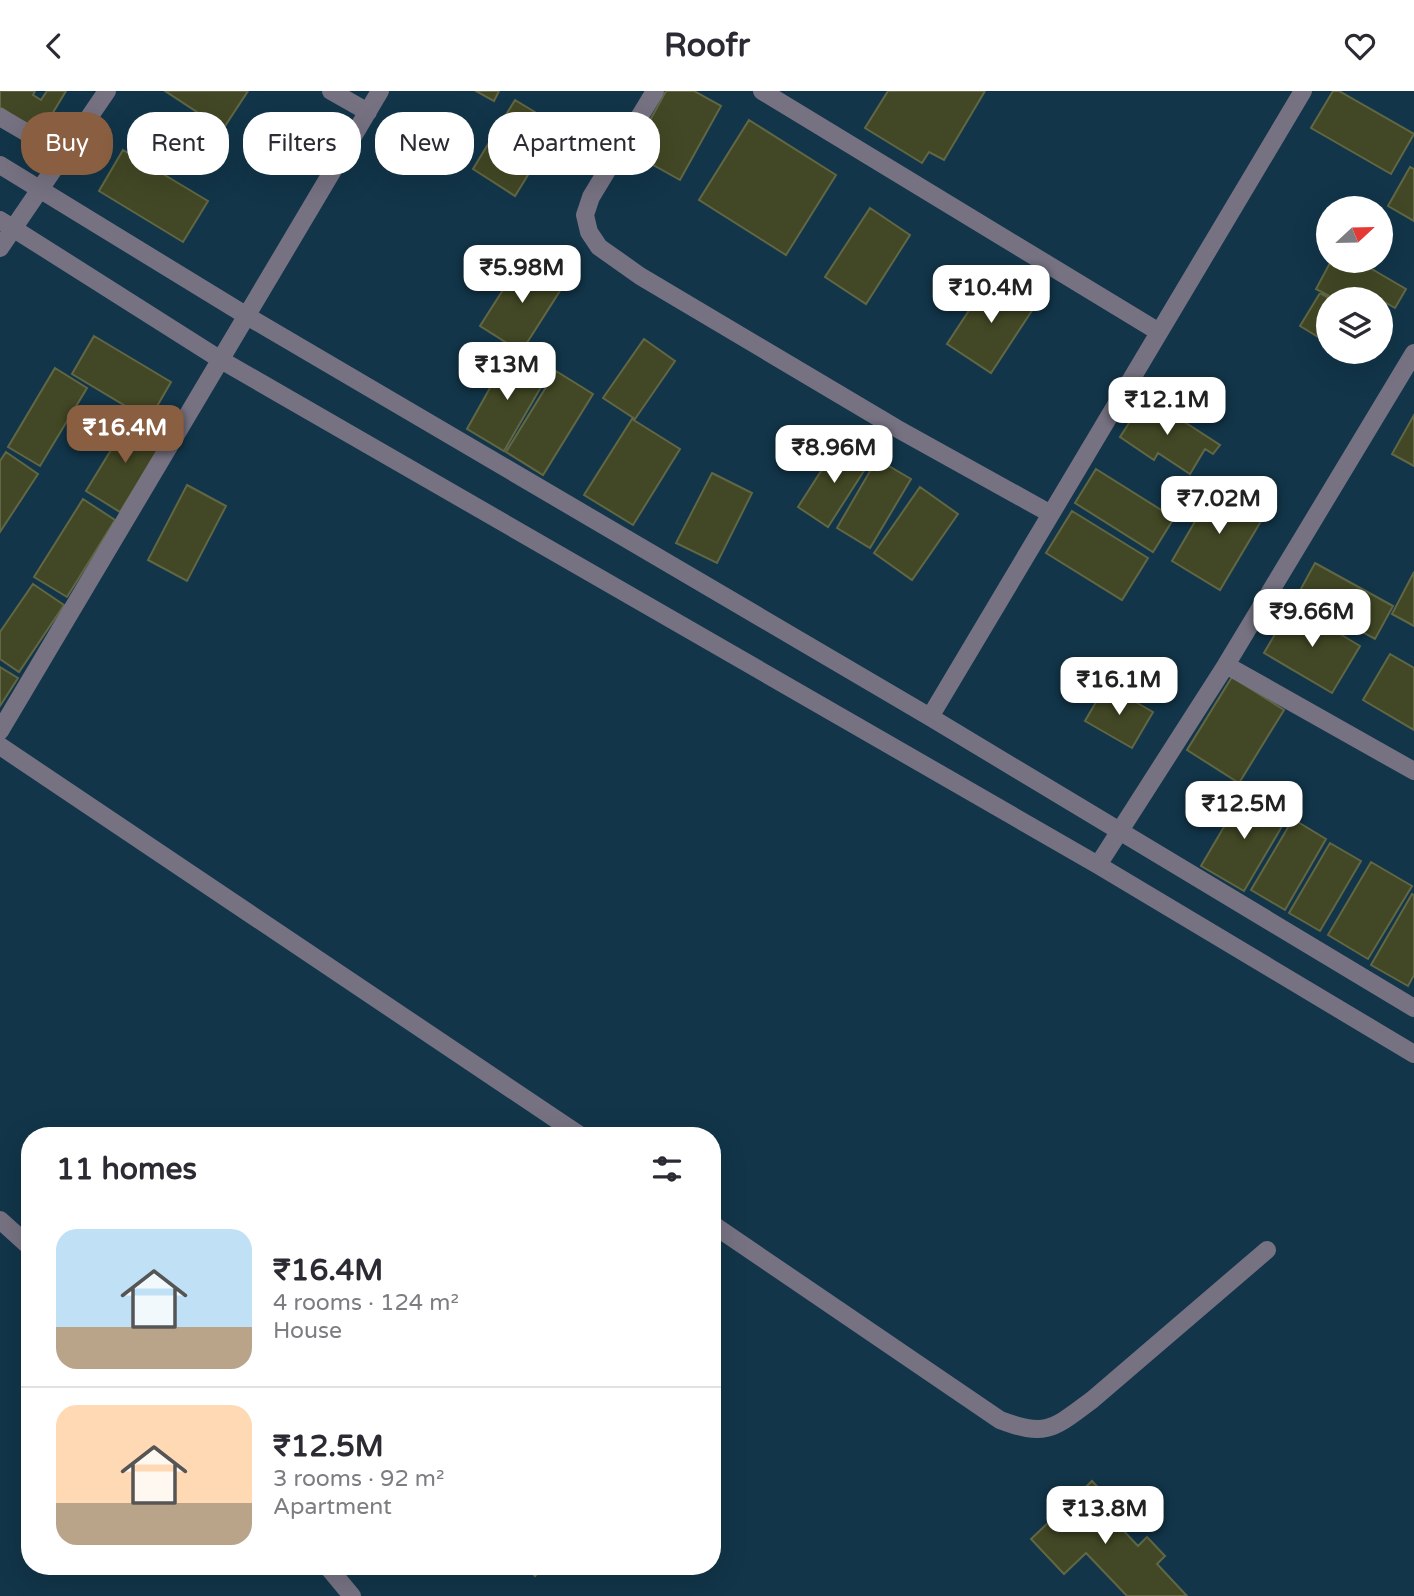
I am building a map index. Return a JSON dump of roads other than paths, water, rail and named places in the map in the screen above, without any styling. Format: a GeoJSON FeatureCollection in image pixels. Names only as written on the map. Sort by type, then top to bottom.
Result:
{"type":"FeatureCollection","features":[{"type":"Feature","properties":{"kind":"street"},"geometry":{"type":"LineString","coordinates":[[93,112],[107,91]]}},
{"type":"Feature","properties":{"kind":"street"},"geometry":{"type":"LineString","coordinates":[[331,91],[368,112]]}},
{"type":"Feature","properties":{"kind":"street"},"geometry":{"type":"LineString","coordinates":[[0,731],[380,91]]}},
{"type":"Feature","properties":{"kind":"street"},"geometry":{"type":"LineString","coordinates":[[655,91],[588,206],[585,215],[589,232],[599,247],[640,276],[770,354],[1051,514]]}},
{"type":"Feature","properties":{"kind":"street"},"geometry":{"type":"LineString","coordinates":[[762,91],[1159,332]]}},
{"type":"Feature","properties":{"kind":"street"},"geometry":{"type":"LineString","coordinates":[[930,717],[1303,91]]}},
{"type":"Feature","properties":{"kind":"street"},"geometry":{"type":"LineString","coordinates":[[0,117],[21,129]]}},
{"type":"Feature","properties":{"kind":"street"},"geometry":{"type":"LineString","coordinates":[[0,165],[247,316],[930,717],[1414,1008]]}},
{"type":"Feature","properties":{"kind":"street"},"geometry":{"type":"LineString","coordinates":[[0,248],[7,223],[40,190],[51,175]]}},
{"type":"Feature","properties":{"kind":"street"},"geometry":{"type":"LineString","coordinates":[[7,223],[221,360],[1098,865],[1414,1054]]}},
{"type":"Feature","properties":{"kind":"street"},"geometry":{"type":"LineString","coordinates":[[1098,865],[1226,664],[1414,353]]}},
{"type":"Feature","properties":{"kind":"street"},"geometry":{"type":"LineString","coordinates":[[1226,664],[1414,771]]}},
{"type":"Feature","properties":{"kind":"street"},"geometry":{"type":"LineString","coordinates":[[0,746],[568,1127]]}},
{"type":"Feature","properties":{"kind":"street"},"geometry":{"type":"LineString","coordinates":[[0,1220],[21,1240]]}},
{"type":"Feature","properties":{"kind":"street"},"geometry":{"type":"LineString","coordinates":[[721,1230],[1000,1420],[1025,1430],[1045,1430],[1083,1407],[1267,1250]]}},
{"type":"Feature","properties":{"kind":"street"},"geometry":{"type":"LineString","coordinates":[[334,1575],[352,1596]]}}]}
